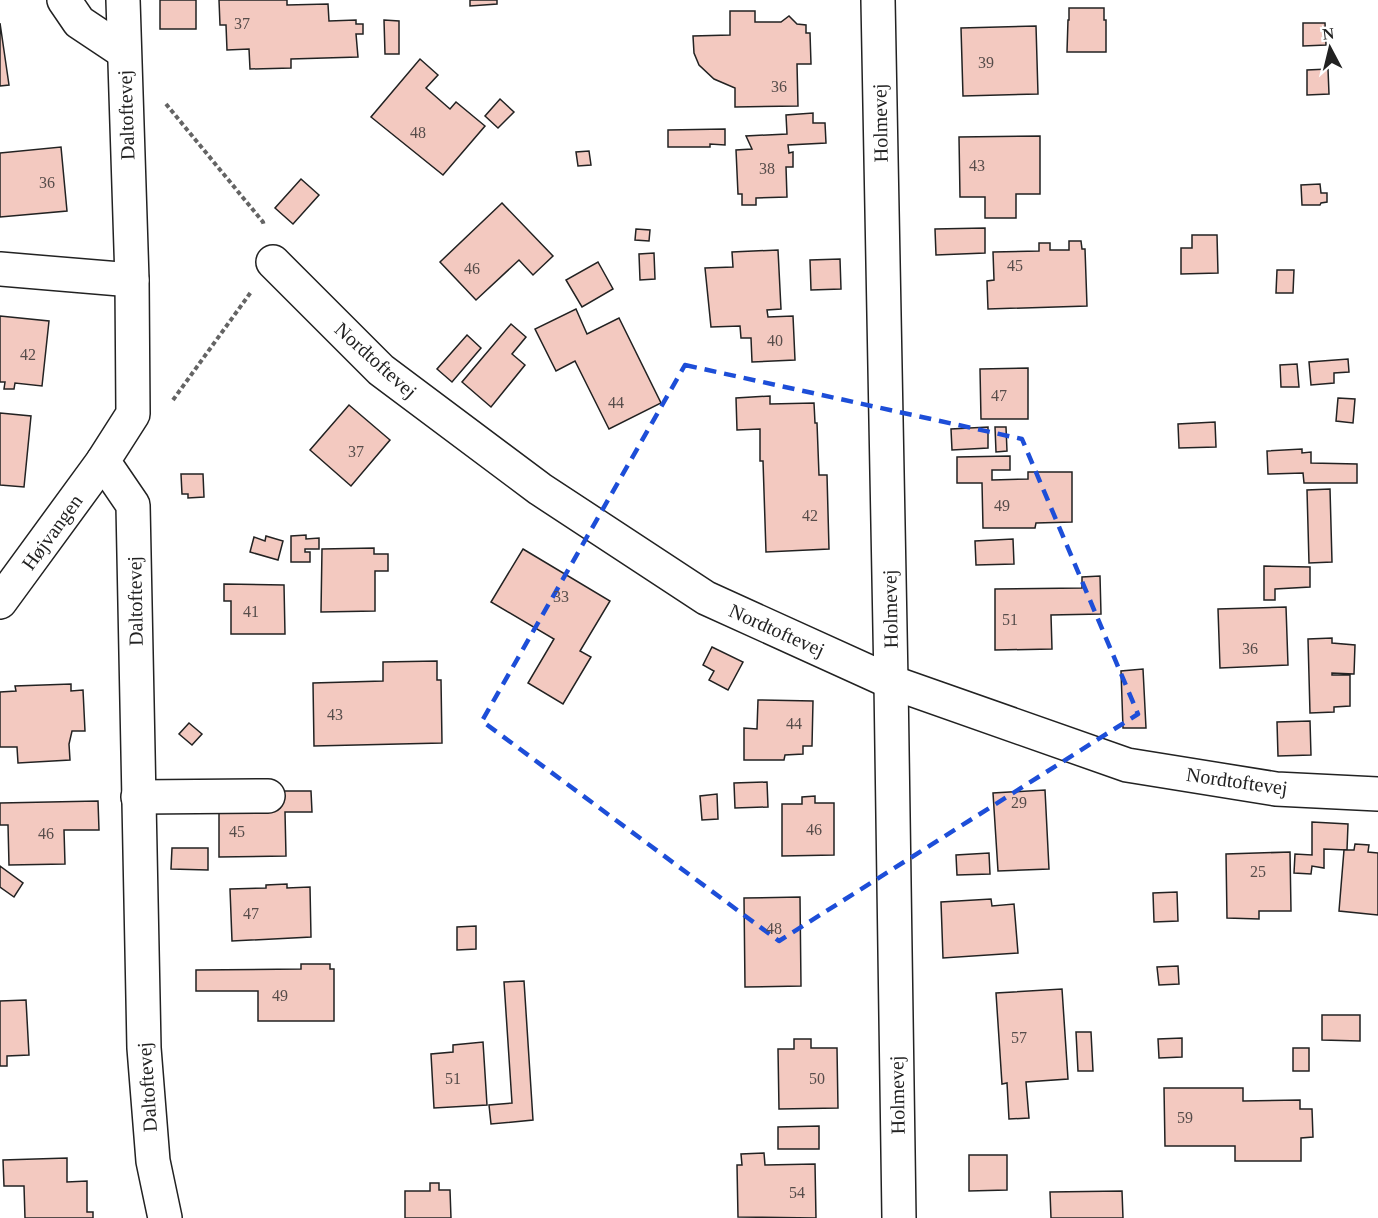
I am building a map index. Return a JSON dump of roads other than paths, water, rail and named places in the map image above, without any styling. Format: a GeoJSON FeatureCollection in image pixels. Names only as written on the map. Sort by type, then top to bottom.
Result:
{"type":"FeatureCollection","features":[{"type":"Feature","properties":{"kind":"street"},"geometry":{"type":"LineString","coordinates":[[64,0],[79,22],[124,52]]}},
{"type":"Feature","properties":{"kind":"street","name":"Daltoftevej"},"geometry":{"type":"LineString","coordinates":[[123,0],[132,280],[132,414],[103,461],[133,505],[144,1048],[153,1161],[165,1218]]}},
{"type":"Feature","properties":{"kind":"street","name":"Holmevej"},"geometry":{"type":"LineString","coordinates":[[878,0],[899,1218]]}},
{"type":"Feature","properties":{"kind":"street","name":"Nordtoftevej"},"geometry":{"type":"LineString","coordinates":[[273,262],[381,370],[540,489],[706,598],[891,682],[1127,765],[1276,789],[1378,794]]}},
{"type":"Feature","properties":{"kind":"street"},"geometry":{"type":"LineString","coordinates":[[0,268],[132,280]]}},
{"type":"Feature","properties":{"kind":"street","name":"Højvangen"},"geometry":{"type":"LineString","coordinates":[[0,602],[103,461]]}},
{"type":"Feature","properties":{"kind":"street"},"geometry":{"type":"LineString","coordinates":[[138,797],[268,796]]}}]}
